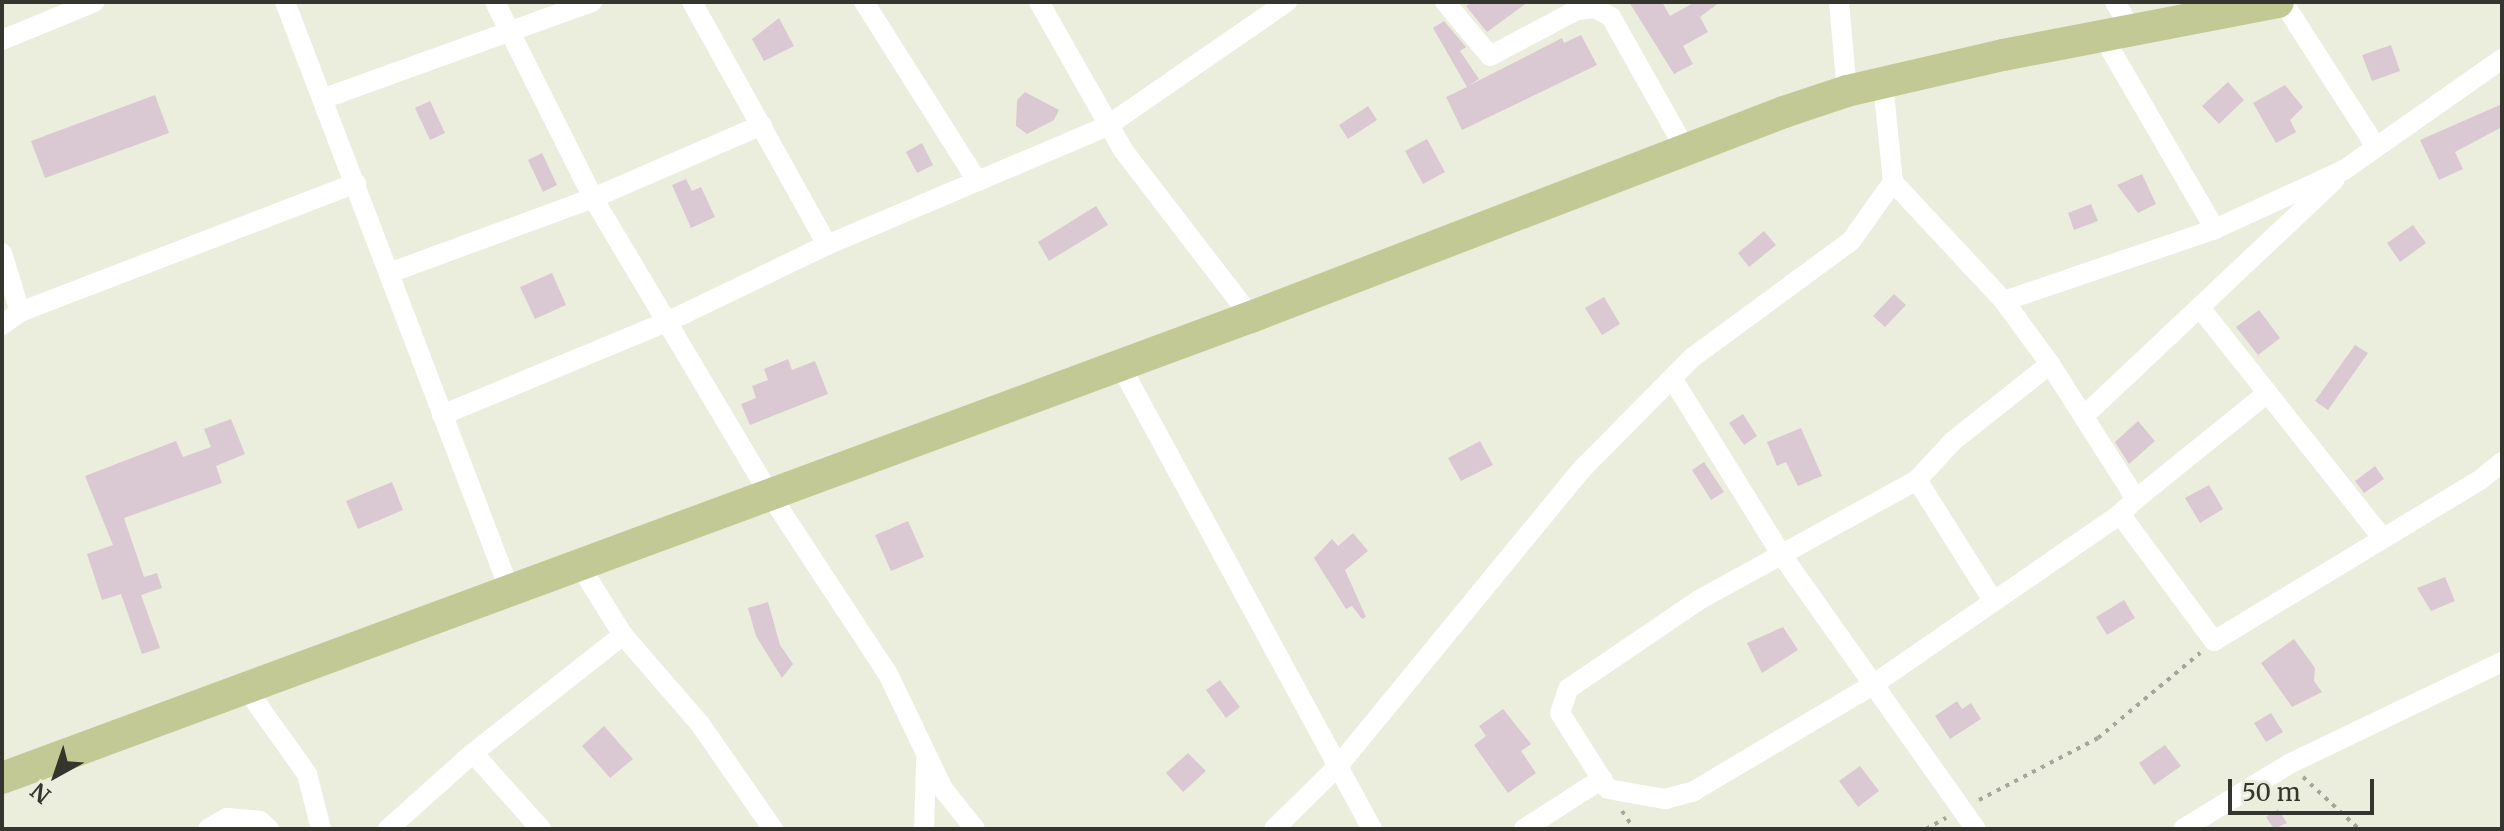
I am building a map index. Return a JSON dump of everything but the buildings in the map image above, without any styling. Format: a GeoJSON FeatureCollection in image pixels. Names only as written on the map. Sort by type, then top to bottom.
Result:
{"type":"FeatureCollection","features":[{"type":"Feature","properties":{"kind":"main road"},"geometry":{"type":"LineString","coordinates":[[2,778],[1251,317],[1847,91],[2116,22],[2280,2]]}},
{"type":"Feature","properties":{"kind":"street"},"geometry":{"type":"LineString","coordinates":[[2,40],[94,2]]}},
{"type":"Feature","properties":{"kind":"street"},"geometry":{"type":"LineString","coordinates":[[285,2],[392,272],[442,415],[510,591]]}},
{"type":"Feature","properties":{"kind":"street"},"geometry":{"type":"LineString","coordinates":[[495,2],[593,198],[769,493],[888,674],[926,760],[975,829]]}},
{"type":"Feature","properties":{"kind":"street"},"geometry":{"type":"LineString","coordinates":[[325,98],[592,2]]}},
{"type":"Feature","properties":{"kind":"street"},"geometry":{"type":"LineString","coordinates":[[692,2],[827,245]]}},
{"type":"Feature","properties":{"kind":"street"},"geometry":{"type":"LineString","coordinates":[[864,2],[977,181]]}},
{"type":"Feature","properties":{"kind":"street"},"geometry":{"type":"LineString","coordinates":[[1039,2],[1107,126],[1251,317]]}},
{"type":"Feature","properties":{"kind":"street"},"geometry":{"type":"LineString","coordinates":[[442,415],[669,321],[827,245],[1107,126],[1287,2]]}},
{"type":"Feature","properties":{"kind":"street"},"geometry":{"type":"LineString","coordinates":[[1445,2],[1490,56],[1577,10],[1595,8],[1611,17],[1686,150]]}},
{"type":"Feature","properties":{"kind":"street"},"geometry":{"type":"LineString","coordinates":[[1839,2],[1847,91]]}},
{"type":"Feature","properties":{"kind":"street"},"geometry":{"type":"LineString","coordinates":[[2280,2],[2374,144]]}},
{"type":"Feature","properties":{"kind":"street"},"geometry":{"type":"LineString","coordinates":[[2116,22],[2215,229]]}},
{"type":"Feature","properties":{"kind":"street"},"geometry":{"type":"LineString","coordinates":[[2084,416],[2374,144],[2502,59]]}},
{"type":"Feature","properties":{"kind":"street"},"geometry":{"type":"LineString","coordinates":[[1883,83],[1893,182],[2004,301],[2050,364],[2136,499]]}},
{"type":"Feature","properties":{"kind":"street"},"geometry":{"type":"LineString","coordinates":[[392,272],[593,198],[762,125]]}},
{"type":"Feature","properties":{"kind":"street"},"geometry":{"type":"LineString","coordinates":[[2004,301],[2215,229],[2344,170]]}},
{"type":"Feature","properties":{"kind":"street"},"geometry":{"type":"LineString","coordinates":[[1274,829],[1338,766],[1584,467],[1672,378],[1851,241],[1893,182]]}},
{"type":"Feature","properties":{"kind":"street"},"geometry":{"type":"LineString","coordinates":[[2,325],[20,312],[356,183]]}},
{"type":"Feature","properties":{"kind":"street"},"geometry":{"type":"LineString","coordinates":[[2,253],[20,312]]}},
{"type":"Feature","properties":{"kind":"street"},"geometry":{"type":"LineString","coordinates":[[2201,309],[2265,395],[2381,536]]}},
{"type":"Feature","properties":{"kind":"street"},"geometry":{"type":"LineString","coordinates":[[2050,364],[1953,441],[1917,480],[1699,600],[1568,689],[1560,713],[1608,789],[1665,799],[1694,791],[1874,684],[1992,599],[2120,514],[2265,395]]}},
{"type":"Feature","properties":{"kind":"street"},"geometry":{"type":"LineString","coordinates":[[1120,365],[1372,829]]}},
{"type":"Feature","properties":{"kind":"street"},"geometry":{"type":"LineString","coordinates":[[1672,378],[1781,554],[1976,829]]}},
{"type":"Feature","properties":{"kind":"street"},"geometry":{"type":"LineString","coordinates":[[2120,514],[2214,641],[2381,536],[2480,480],[2502,462]]}},
{"type":"Feature","properties":{"kind":"street"},"geometry":{"type":"LineString","coordinates":[[1917,480],[1992,599]]}},
{"type":"Feature","properties":{"kind":"street"},"geometry":{"type":"LineString","coordinates":[[580,566],[623,635],[700,724],[773,829]]}},
{"type":"Feature","properties":{"kind":"street"},"geometry":{"type":"LineString","coordinates":[[388,829],[473,753],[623,635]]}},
{"type":"Feature","properties":{"kind":"street"},"geometry":{"type":"LineString","coordinates":[[2183,829],[2289,764],[2502,662]]}},
{"type":"Feature","properties":{"kind":"street"},"geometry":{"type":"LineString","coordinates":[[245,687],[307,774],[321,829]]}},
{"type":"Feature","properties":{"kind":"street"},"geometry":{"type":"LineString","coordinates":[[473,753],[541,829]]}},
{"type":"Feature","properties":{"kind":"street"},"geometry":{"type":"LineString","coordinates":[[924,829],[926,760]]}},
{"type":"Feature","properties":{"kind":"street"},"geometry":{"type":"LineString","coordinates":[[1524,829],[1602,779]]}},
{"type":"Feature","properties":{"kind":"street"},"geometry":{"type":"LineString","coordinates":[[208,829],[227,818],[260,821],[269,829]]}},
{"type":"Feature","properties":{"kind":"path"},"geometry":{"type":"LineString","coordinates":[[1926,829],[2098,738],[2214,641]]}},
{"type":"Feature","properties":{"kind":"path"},"geometry":{"type":"LineString","coordinates":[[2289,764],[2359,829]]}}]}
